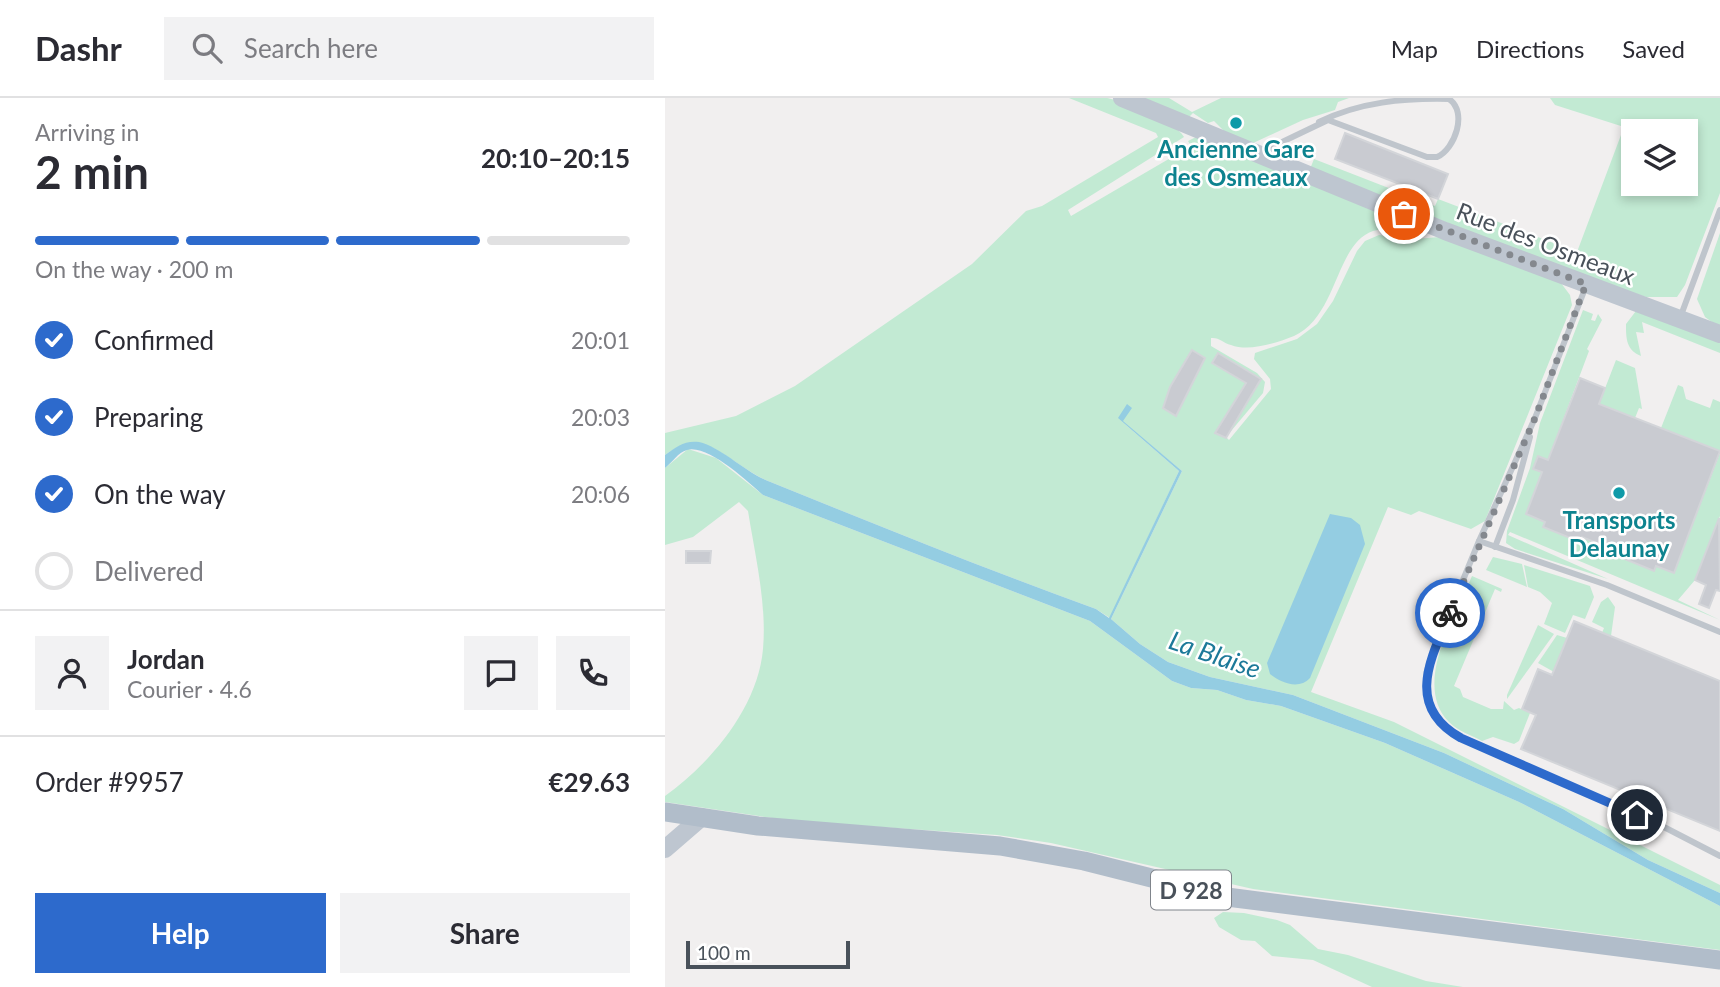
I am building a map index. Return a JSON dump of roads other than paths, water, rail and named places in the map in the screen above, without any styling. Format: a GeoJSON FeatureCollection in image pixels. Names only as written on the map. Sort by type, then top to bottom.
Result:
{"type":"FeatureCollection","features":[{"type":"Feature","properties":{"kind":"main road","name":"Rue des Osmeaux"},"geometry":{"type":"LineString","coordinates":[[1122,98],[1586,284],[1720,334]]}},
{"type":"Feature","properties":{"kind":"main road","name":"D 928"},"geometry":{"type":"LineString","coordinates":[[665,812],[758,826],[1011,847],[1084,861],[1227,897],[1720,960]]}},
{"type":"Feature","properties":{"kind":"main road"},"geometry":{"type":"LineString","coordinates":[[665,849],[702,817]]}},
{"type":"Feature","properties":{"kind":"lane"},"geometry":{"type":"LineString","coordinates":[[1257,154],[1319,122],[1357,105],[1449,99],[1454,103],[1459,115],[1446,150],[1432,158],[1331,121],[1319,122]]}},
{"type":"Feature","properties":{"kind":"lane"},"geometry":{"type":"LineString","coordinates":[[1679,320],[1720,210]]}},
{"type":"Feature","properties":{"kind":"lane"},"geometry":{"type":"LineString","coordinates":[[1586,284],[1535,418],[1479,541],[1427,669],[1429,699],[1441,723],[1461,738],[1662,826],[1720,856]]}},
{"type":"Feature","properties":{"kind":"lane"},"geometry":{"type":"LineString","coordinates":[[1495,547],[1513,500],[1535,418]]}},
{"type":"Feature","properties":{"kind":"lane"},"geometry":{"type":"LineString","coordinates":[[1479,541],[1607,585],[1720,632]]}},
{"type":"Feature","properties":{"kind":"water"},"geometry":{"type":"Polygon","coordinates":[[[1127,404],[1132,408],[1123,421],[1182,471],[1111,619],[1140,644],[1168,662],[1210,677],[1293,695],[1444,753],[1563,809],[1648,860],[1720,893],[1720,906],[1519,802],[1385,743],[1281,706],[1246,700],[1217,690],[1191,688],[1172,681],[1090,621],[763,495],[738,473],[706,453],[684,451],[665,468],[665,455],[685,443],[699,442],[768,481],[972,563],[1096,609],[1109,618],[1179,471],[1118,418],[1127,404]]]}},
{"type":"Feature","properties":{"kind":"water"},"geometry":{"type":"Polygon","coordinates":[[[1330,514],[1351,518],[1360,525],[1365,544],[1310,678],[1301,684],[1290,684],[1270,674],[1267,663],[1330,514]]]}},
{"type":"Feature","properties":{"kind":"place","name":"Ancienne Gare des Osmeaux"},"geometry":{"type":"Point","coordinates":[1236,123]}},
{"type":"Feature","properties":{"kind":"place","name":"Transports Delaunay"},"geometry":{"type":"Point","coordinates":[1619,493]}},
{"type":"Feature","properties":{"kind":"water label","name":"La Blaise"},"geometry":{"type":"Point","coordinates":[1215,654]}}]}
